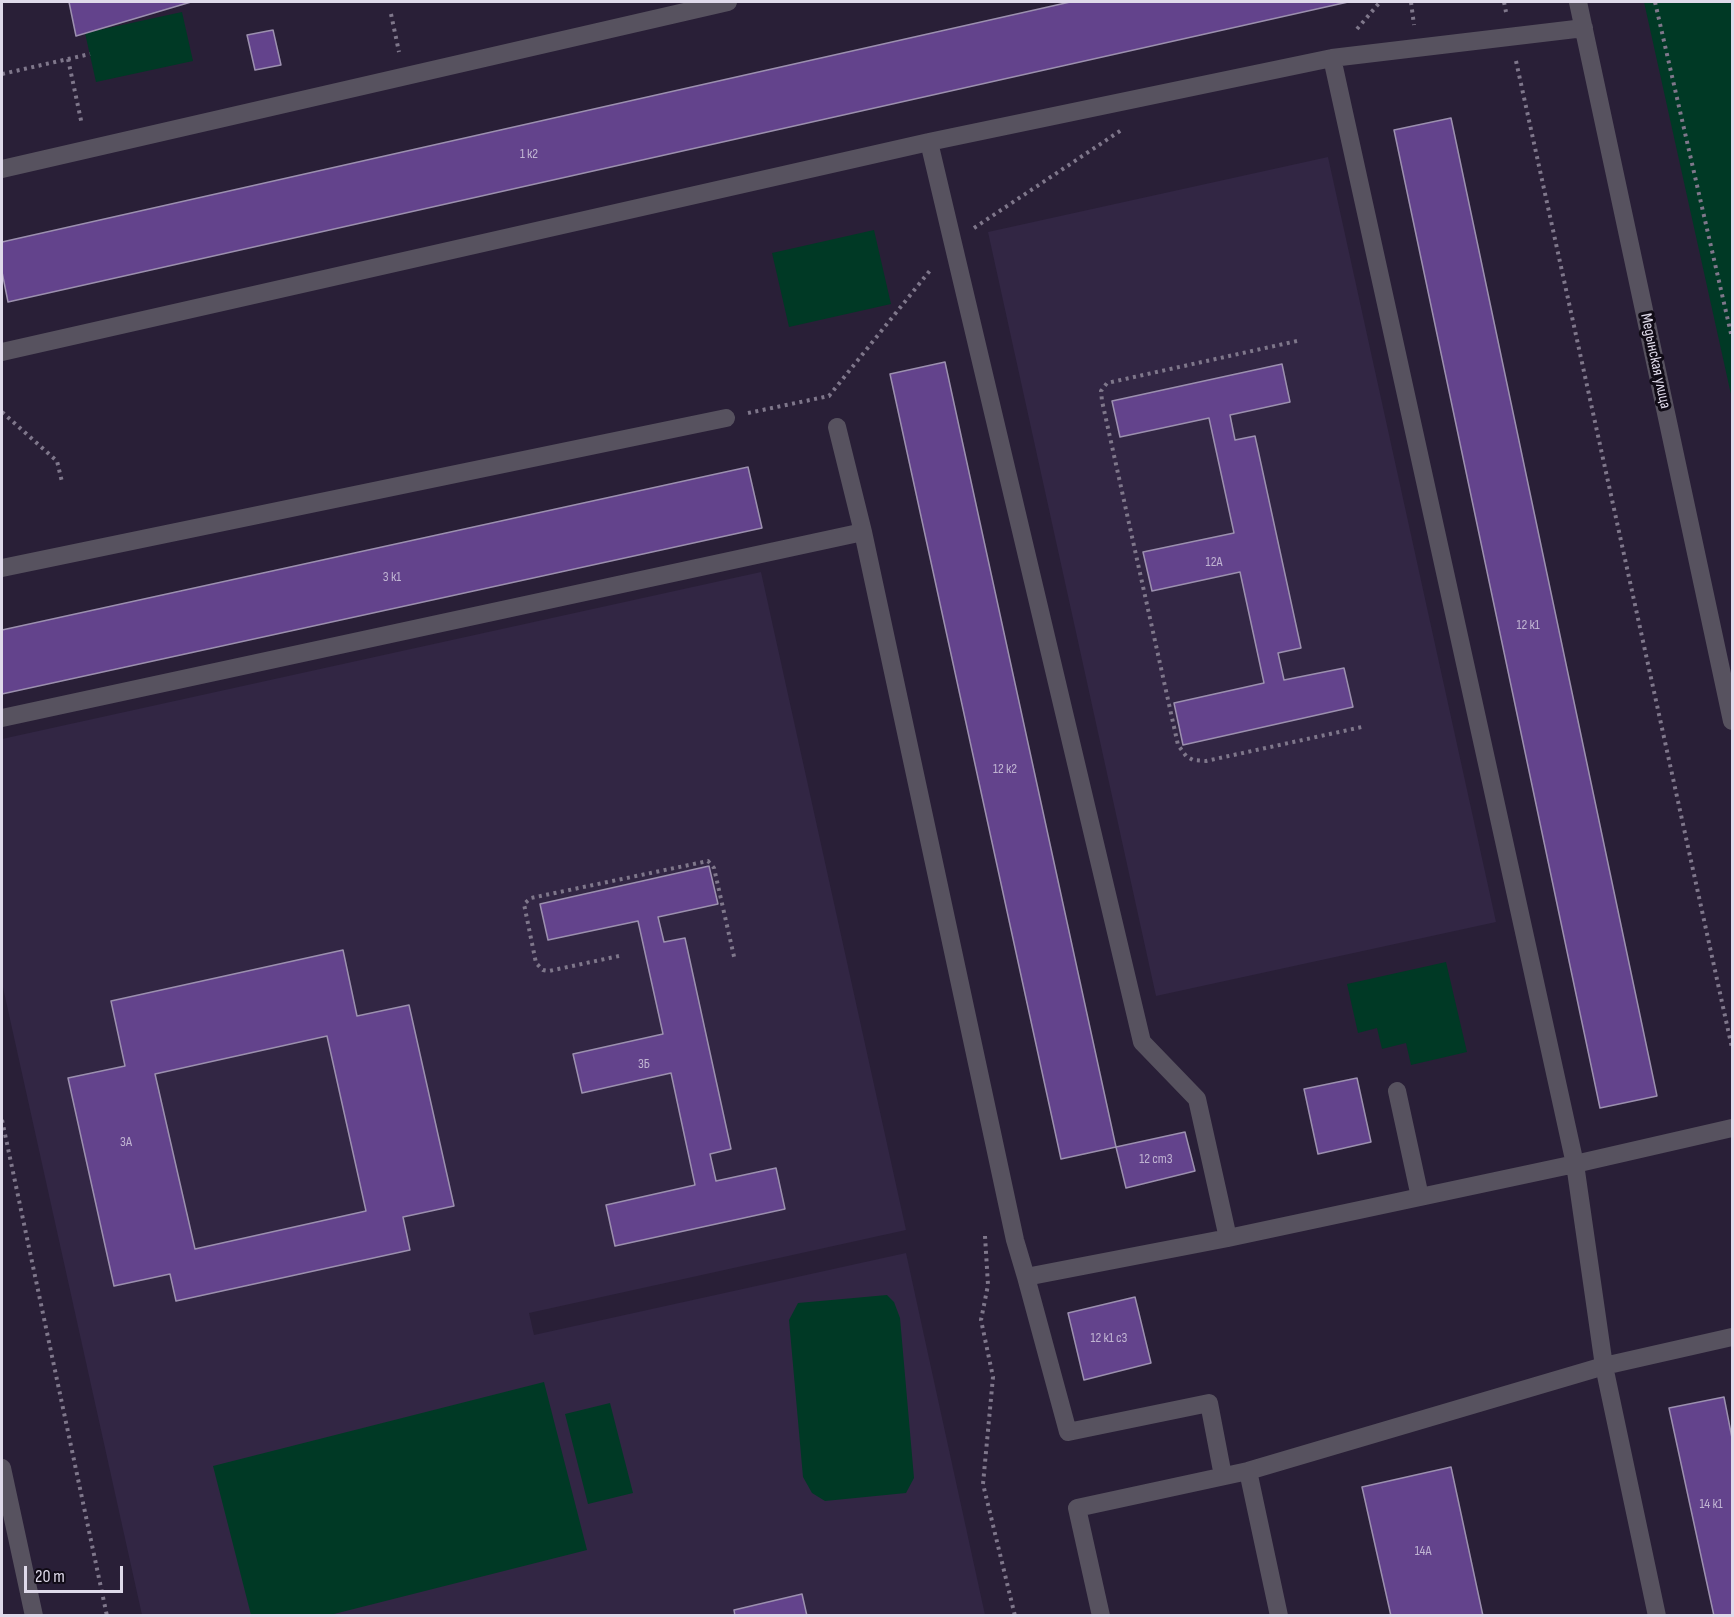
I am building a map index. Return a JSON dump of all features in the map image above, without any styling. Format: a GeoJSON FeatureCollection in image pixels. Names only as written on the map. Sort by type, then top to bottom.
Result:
{"type":"FeatureCollection","features":[{"type":"Feature","properties":{"kind":"street"},"geometry":{"type":"LineString","coordinates":[[2,169],[728,2]]}},
{"type":"Feature","properties":{"kind":"street","name":"Медынская улица"},"geometry":{"type":"LineString","coordinates":[[1578,2],[1732,721]]}},
{"type":"Feature","properties":{"kind":"street"},"geometry":{"type":"LineString","coordinates":[[2,352],[929,142],[1332,58],[1584,28]]}},
{"type":"Feature","properties":{"kind":"street"},"geometry":{"type":"LineString","coordinates":[[1332,58],[1575,1164],[1604,1366],[1657,1616]]}},
{"type":"Feature","properties":{"kind":"street"},"geometry":{"type":"LineString","coordinates":[[929,142],[1142,1042],[1197,1099],[1228,1238]]}},
{"type":"Feature","properties":{"kind":"street"},"geometry":{"type":"LineString","coordinates":[[2,568],[726,418]]}},
{"type":"Feature","properties":{"kind":"street"},"geometry":{"type":"LineString","coordinates":[[837,427],[863,532],[1015,1240],[1068,1432],[1209,1403],[1222,1476]]}},
{"type":"Feature","properties":{"kind":"street"},"geometry":{"type":"LineString","coordinates":[[2,718],[863,532]]}},
{"type":"Feature","properties":{"kind":"street"},"geometry":{"type":"LineString","coordinates":[[1397,1091],[1420,1197]]}},
{"type":"Feature","properties":{"kind":"street"},"geometry":{"type":"LineString","coordinates":[[1026,1277],[1228,1238],[1732,1128]]}},
{"type":"Feature","properties":{"kind":"street"},"geometry":{"type":"LineString","coordinates":[[1101,1616],[1077,1508],[1248,1471],[1604,1366],[1732,1337]]}},
{"type":"Feature","properties":{"kind":"street"},"geometry":{"type":"LineString","coordinates":[[2,1468],[34,1616]]}},
{"type":"Feature","properties":{"kind":"street"},"geometry":{"type":"LineString","coordinates":[[1248,1471],[1279,1616]]}},
{"type":"Feature","properties":{"kind":"path"},"geometry":{"type":"LineString","coordinates":[[1504,2],[1732,1047]]}},
{"type":"Feature","properties":{"kind":"path"},"geometry":{"type":"LineString","coordinates":[[1654,2],[1732,338]]}},
{"type":"Feature","properties":{"kind":"path"},"geometry":{"type":"LineString","coordinates":[[391,14],[404,76]]}},
{"type":"Feature","properties":{"kind":"path"},"geometry":{"type":"LineString","coordinates":[[2,74],[90,54]]}},
{"type":"Feature","properties":{"kind":"path"},"geometry":{"type":"LineString","coordinates":[[68,59],[87,149]]}},
{"type":"Feature","properties":{"kind":"path"},"geometry":{"type":"LineString","coordinates":[[1297,340],[1107,383],[1101,391],[1102,401],[1178,745],[1186,756],[1193,760],[1206,761],[1362,727]]}},
{"type":"Feature","properties":{"kind":"path"},"geometry":{"type":"LineString","coordinates":[[2,412],[57,461],[62,482]]}},
{"type":"Feature","properties":{"kind":"path"},"geometry":{"type":"LineString","coordinates":[[620,956],[549,972],[543,970],[536,963],[524,904],[531,898],[708,861],[714,868],[735,961]]}},
{"type":"Feature","properties":{"kind":"path"},"geometry":{"type":"LineString","coordinates":[[2,1120],[107,1616]]}},
{"type":"Feature","properties":{"kind":"path"},"geometry":{"type":"LineString","coordinates":[[985,1236],[988,1285],[981,1320],[993,1377],[983,1484],[1015,1616]]}},
{"type":"Feature","properties":{"kind":"shaded area"},"geometry":{"type":"Polygon","coordinates":[[[1328,157],[1496,922],[1156,996],[988,232],[1328,157]]]}},
{"type":"Feature","properties":{"kind":"shaded area"},"geometry":{"type":"Polygon","coordinates":[[[761,572],[906,1230],[529,1313],[534,1335],[906,1253],[985,1615],[142,1615],[2,983],[2,739],[761,572]]]}},
{"type":"Feature","properties":{"kind":"green space"},"geometry":{"type":"Polygon","coordinates":[[[1644,2],[1732,2],[1732,399],[1644,2]]]}},
{"type":"Feature","properties":{"kind":"green space"},"geometry":{"type":"Polygon","coordinates":[[[182,12],[193,61],[96,82],[85,33],[182,12]]]}},
{"type":"Feature","properties":{"kind":"green space"},"geometry":{"type":"Polygon","coordinates":[[[874,230],[891,304],[789,327],[772,253],[874,230]]]}},
{"type":"Feature","properties":{"kind":"green space"},"geometry":{"type":"Polygon","coordinates":[[[1446,962],[1467,1052],[1411,1065],[1406,1043],[1382,1049],[1377,1028],[1358,1033],[1347,984],[1446,962]]]}},
{"type":"Feature","properties":{"kind":"green space"},"geometry":{"type":"Polygon","coordinates":[[[887,1295],[894,1302],[900,1318],[914,1478],[906,1493],[825,1501],[812,1493],[803,1477],[789,1320],[798,1303],[887,1295]]]}},
{"type":"Feature","properties":{"kind":"green space"},"geometry":{"type":"Polygon","coordinates":[[[544,1382],[587,1550],[330,1615],[251,1615],[213,1466],[544,1382]]]}},
{"type":"Feature","properties":{"kind":"green space"},"geometry":{"type":"Polygon","coordinates":[[[610,1403],[633,1493],[588,1504],[565,1414],[610,1403]]]}},
{"type":"Feature","properties":{"kind":"building"},"geometry":{"type":"Polygon","coordinates":[[[69,2],[191,2],[76,36],[69,2]]]}},
{"type":"Feature","properties":{"kind":"building"},"geometry":{"type":"Polygon","coordinates":[[[1070,2],[1348,2],[8,302],[2,272],[2,242],[1070,2]]]}},
{"type":"Feature","properties":{"kind":"building"},"geometry":{"type":"Polygon","coordinates":[[[273,30],[281,65],[255,70],[247,35],[273,30]]]}},
{"type":"Feature","properties":{"kind":"building"},"geometry":{"type":"Polygon","coordinates":[[[1451,118],[1657,1096],[1600,1108],[1394,130],[1451,118]]]}},
{"type":"Feature","properties":{"kind":"building"},"geometry":{"type":"Polygon","coordinates":[[[945,362],[1116,1147],[1061,1159],[890,374],[945,362]]]}},
{"type":"Feature","properties":{"kind":"building"},"geometry":{"type":"Polygon","coordinates":[[[1282,364],[1290,402],[1230,415],[1235,440],[1255,436],[1301,648],[1278,653],[1284,680],[1344,668],[1353,707],[1183,745],[1174,703],[1264,683],[1240,572],[1152,591],[1143,552],[1234,533],[1209,418],[1120,437],[1112,401],[1282,364]]]}},
{"type":"Feature","properties":{"kind":"building"},"geometry":{"type":"Polygon","coordinates":[[[748,467],[762,528],[2,694],[2,630],[748,467]]]}},
{"type":"Feature","properties":{"kind":"building"},"geometry":{"type":"Polygon","coordinates":[[[709,866],[718,904],[658,917],[664,942],[685,938],[731,1149],[710,1154],[716,1181],[776,1168],[785,1209],[615,1246],[606,1205],[695,1185],[671,1073],[582,1093],[573,1054],[663,1034],[638,921],[548,940],[540,904],[709,866]]]}},
{"type":"Feature","properties":{"kind":"building"},"geometry":{"type":"Polygon","coordinates":[[[343,950],[357,1016],[409,1005],[454,1206],[403,1217],[410,1250],[176,1301],[170,1274],[114,1286],[68,1078],[125,1066],[111,1001],[343,950]],[[327,1036],[155,1074],[195,1249],[366,1211],[327,1036]]]}},
{"type":"Feature","properties":{"kind":"building"},"geometry":{"type":"Polygon","coordinates":[[[1357,1078],[1371,1142],[1318,1154],[1304,1089],[1357,1078]]]}},
{"type":"Feature","properties":{"kind":"building"},"geometry":{"type":"Polygon","coordinates":[[[1185,1132],[1195,1171],[1126,1188],[1116,1147],[1185,1132]]]}},
{"type":"Feature","properties":{"kind":"building"},"geometry":{"type":"Polygon","coordinates":[[[1135,1297],[1151,1363],[1084,1380],[1068,1313],[1135,1297]]]}},
{"type":"Feature","properties":{"kind":"building"},"geometry":{"type":"Polygon","coordinates":[[[1724,1397],[1732,1438],[1732,1616],[1714,1616],[1669,1408],[1724,1397]]]}},
{"type":"Feature","properties":{"kind":"building"},"geometry":{"type":"Polygon","coordinates":[[[1451,1467],[1483,1616],[1391,1616],[1362,1487],[1451,1467]]]}},
{"type":"Feature","properties":{"kind":"building"},"geometry":{"type":"Polygon","coordinates":[[[802,1594],[807,1616],[735,1616],[734,1610],[802,1594]]]}}]}
